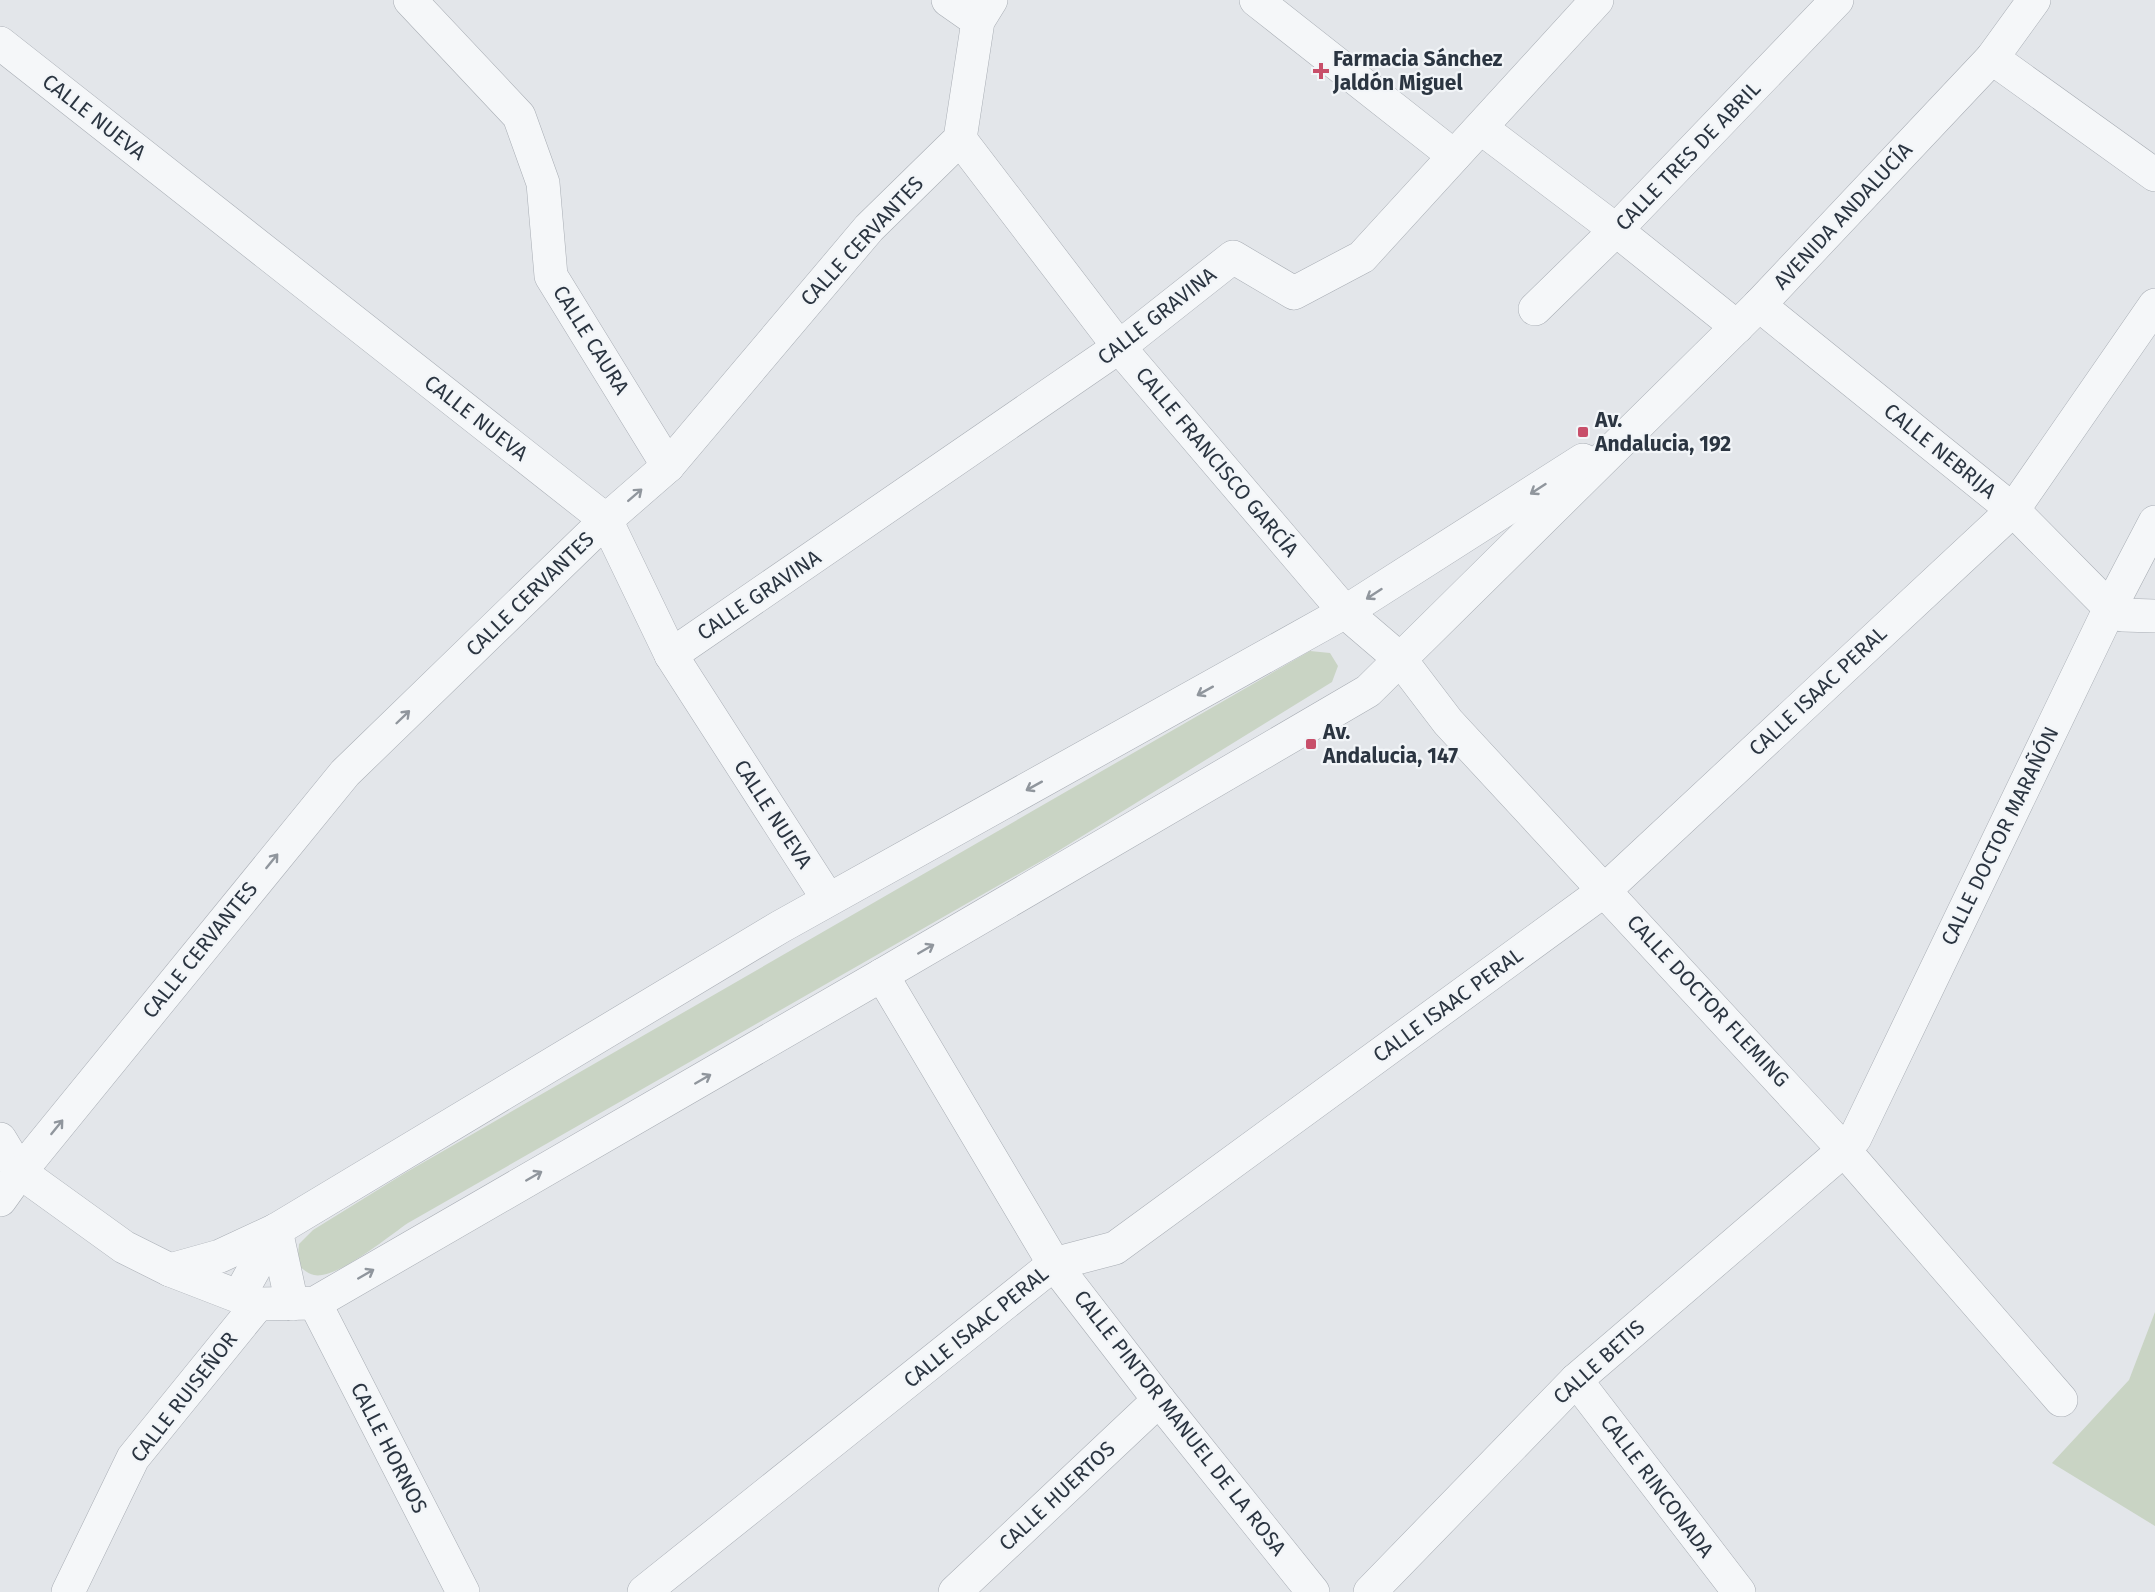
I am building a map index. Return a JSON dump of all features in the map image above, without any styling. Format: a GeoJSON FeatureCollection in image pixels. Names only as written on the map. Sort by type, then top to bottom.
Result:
{"type":"FeatureCollection","features":[{"type":"Feature","properties":{"kind":"street","name":"CALLE CAURA"},"geometry":{"type":"LineString","coordinates":[[410,0],[519,116],[543,183],[551,276],[669,466]]}},
{"type":"Feature","properties":{"kind":"street"},"geometry":{"type":"LineString","coordinates":[[948,0],[985,11],[960,139]]}},
{"type":"Feature","properties":{"kind":"street"},"geometry":{"type":"LineString","coordinates":[[1256,0],[1454,156]]}},
{"type":"Feature","properties":{"kind":"street","name":"CALLE GRAVINA"},"geometry":{"type":"LineString","coordinates":[[671,655],[1119,347],[1233,257],[1294,293],[1362,257],[1597,0]]}},
{"type":"Feature","properties":{"kind":"street","name":"CALLE TRES DE ABRIL"},"geometry":{"type":"LineString","coordinates":[[1536,309],[1616,230],[1837,0]]}},
{"type":"Feature","properties":{"kind":"street","name":"AVENIDA ANDALUCÍA"},"geometry":{"type":"LineString","coordinates":[[1640,423],[1748,316],[1992,58],[2034,0]]}},
{"type":"Feature","properties":{"kind":"street","name":"CALLE NUEVA"},"geometry":{"type":"LineString","coordinates":[[0,43],[606,520],[671,655],[828,900]]}},
{"type":"Feature","properties":{"kind":"street"},"geometry":{"type":"LineString","coordinates":[[1992,58],[2155,175]]}},
{"type":"Feature","properties":{"kind":"street","name":"CALLE NEBRIJA"},"geometry":{"type":"LineString","coordinates":[[1481,128],[1616,230],[1748,316],[2013,510],[2110,608]]}},
{"type":"Feature","properties":{"kind":"street","name":"CALLE CERVANTES"},"geometry":{"type":"LineString","coordinates":[[0,1200],[20,1172],[345,773],[606,520],[669,466],[869,228],[960,139]]}},
{"type":"Feature","properties":{"kind":"street","name":"CALLE FRANCISCO GARCÍA"},"geometry":{"type":"LineString","coordinates":[[960,139],[1119,347],[1345,612]]}},
{"type":"Feature","properties":{"kind":"street","name":"CALLE ISAAC PERAL"},"geometry":{"type":"LineString","coordinates":[[644,1592],[1054,1264],[1115,1248],[1605,890],[2013,510],[2155,305]]}},
{"type":"Feature","properties":{"kind":"street"},"geometry":{"type":"LineString","coordinates":[[171,1270],[220,1256],[276,1230],[828,900],[1345,612],[1640,423]]}},
{"type":"Feature","properties":{"kind":"street"},"geometry":{"type":"LineString","coordinates":[[0,1139],[20,1172],[124,1247],[171,1270],[249,1300],[304,1304],[882,975],[1368,691],[1640,423]]}},
{"type":"Feature","properties":{"kind":"street","name":"CALLE DOCTOR MARAÑÓN"},"geometry":{"type":"LineString","coordinates":[[1844,1149],[1855,1138],[2110,608],[2155,522]]}},
{"type":"Feature","properties":{"kind":"street"},"geometry":{"type":"LineString","coordinates":[[2110,608],[2122,615],[2155,616]]}},
{"type":"Feature","properties":{"kind":"street","name":"CALLE DOCTOR FLEMING"},"geometry":{"type":"LineString","coordinates":[[1345,612],[1400,659],[1448,722],[1844,1149],[2061,1400]]}},
{"type":"Feature","properties":{"kind":"street","name":"CALLE PINTOR MANUEL DE LA ROSA"},"geometry":{"type":"LineString","coordinates":[[882,975],[1054,1264],[1159,1400],[1313,1592]]}},
{"type":"Feature","properties":{"kind":"street","name":"CALLE BETIS"},"geometry":{"type":"LineString","coordinates":[[1370,1592],[1576,1380],[1844,1149]]}},
{"type":"Feature","properties":{"kind":"street","name":"CALLE RUISEÑOR"},"geometry":{"type":"LineString","coordinates":[[68,1592],[133,1458],[249,1300],[276,1230]]}},
{"type":"Feature","properties":{"kind":"street","name":"CALLE HORNOS"},"geometry":{"type":"LineString","coordinates":[[276,1230],[304,1304],[463,1592]]}},
{"type":"Feature","properties":{"kind":"street","name":"CALLE RINCONADA"},"geometry":{"type":"LineString","coordinates":[[1576,1380],[1739,1592]]}},
{"type":"Feature","properties":{"kind":"street","name":"CALLE HUERTOS"},"geometry":{"type":"LineString","coordinates":[[955,1592],[1159,1400]]}},
{"type":"Feature","properties":{"kind":"green space"},"geometry":{"type":"Polygon","coordinates":[[[1310,651],[1330,653],[1338,666],[1332,682],[1050,856],[408,1223],[348,1264],[324,1275],[314,1275],[297,1265],[299,1244],[313,1230],[405,1173],[1310,651]]]}},
{"type":"Feature","properties":{"kind":"green space"},"geometry":{"type":"Polygon","coordinates":[[[2155,1312],[2155,1526],[2052,1463],[2129,1380],[2155,1312]]]}},
{"type":"Feature","properties":{"kind":"place","name":"Farmacia Sánchez Jaldón Miguel"},"geometry":{"type":"Point","coordinates":[1321,71]}},
{"type":"Feature","properties":{"kind":"place","name":"Av. Andalucia, 192"},"geometry":{"type":"Point","coordinates":[1583,432]}},
{"type":"Feature","properties":{"kind":"place","name":"Av. Andalucia, 147"},"geometry":{"type":"Point","coordinates":[1311,744]}}]}
